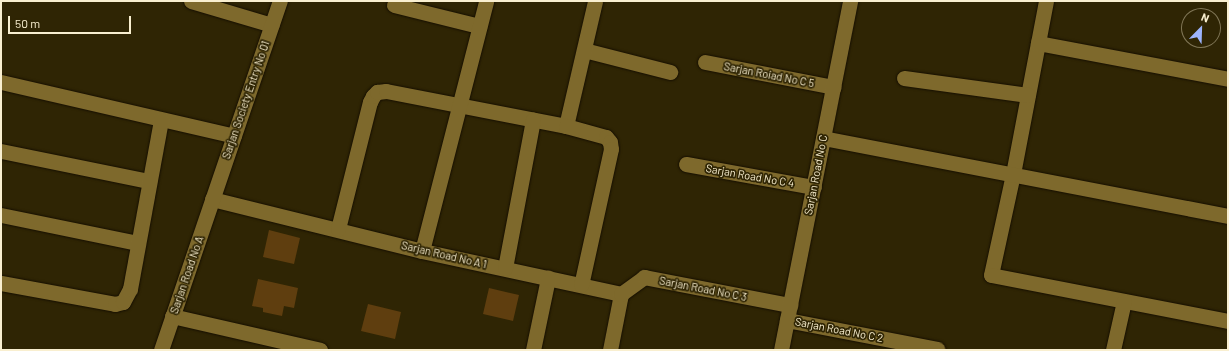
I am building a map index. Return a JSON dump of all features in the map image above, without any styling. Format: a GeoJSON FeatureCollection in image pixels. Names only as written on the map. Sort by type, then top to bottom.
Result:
{"type":"FeatureCollection","features":[{"type":"Feature","properties":{"kind":"street"},"geometry":{"type":"LineString","coordinates":[[192,1],[272,25]]}},
{"type":"Feature","properties":{"kind":"street","name":"Sarjan Society Entry No 01"},"geometry":{"type":"LineString","coordinates":[[212,199],[280,1]]}},
{"type":"Feature","properties":{"kind":"street"},"geometry":{"type":"LineString","coordinates":[[422,250],[486,1]]}},
{"type":"Feature","properties":{"kind":"street"},"geometry":{"type":"LineString","coordinates":[[566,126],[595,1]]}},
{"type":"Feature","properties":{"kind":"street","name":"Sarjan Road No C"},"geometry":{"type":"LineString","coordinates":[[782,350],[850,1]]}},
{"type":"Feature","properties":{"kind":"street"},"geometry":{"type":"LineString","coordinates":[[1046,1],[1013,174],[991,275],[1228,321]]}},
{"type":"Feature","properties":{"kind":"street"},"geometry":{"type":"LineString","coordinates":[[394,5],[479,26]]}},
{"type":"Feature","properties":{"kind":"street"},"geometry":{"type":"LineString","coordinates":[[1038,43],[1228,79]]}},
{"type":"Feature","properties":{"kind":"street"},"geometry":{"type":"LineString","coordinates":[[584,50],[670,72]]}},
{"type":"Feature","properties":{"kind":"street","name":"Sarjan Roiad No C 5"},"geometry":{"type":"LineString","coordinates":[[705,62],[834,87]]}},
{"type":"Feature","properties":{"kind":"street"},"geometry":{"type":"LineString","coordinates":[[904,78],[1028,94]]}},
{"type":"Feature","properties":{"kind":"street"},"geometry":{"type":"LineString","coordinates":[[1,82],[234,136]]}},
{"type":"Feature","properties":{"kind":"street"},"geometry":{"type":"LineString","coordinates":[[338,228],[372,96],[377,92],[386,91],[566,126],[606,137],[610,142],[611,149],[581,285]]}},
{"type":"Feature","properties":{"kind":"street"},"geometry":{"type":"LineString","coordinates":[[1,283],[120,304],[123,302],[128,294],[161,120]]}},
{"type":"Feature","properties":{"kind":"street"},"geometry":{"type":"LineString","coordinates":[[505,268],[533,120]]}},
{"type":"Feature","properties":{"kind":"street"},"geometry":{"type":"LineString","coordinates":[[823,138],[1228,216]]}},
{"type":"Feature","properties":{"kind":"street"},"geometry":{"type":"LineString","coordinates":[[1,151],[149,181]]}},
{"type":"Feature","properties":{"kind":"street","name":"Sarjan Road No C 4"},"geometry":{"type":"LineString","coordinates":[[686,164],[814,187]]}},
{"type":"Feature","properties":{"kind":"street","name":"Sarjan Road No A 1"},"geometry":{"type":"LineString","coordinates":[[212,199],[338,228],[422,250],[621,294]]}},
{"type":"Feature","properties":{"kind":"street","name":"Sarjan Road No A"},"geometry":{"type":"LineString","coordinates":[[161,350],[212,199]]}},
{"type":"Feature","properties":{"kind":"street"},"geometry":{"type":"LineString","coordinates":[[1,215],[138,243]]}},
{"type":"Feature","properties":{"kind":"street"},"geometry":{"type":"LineString","coordinates":[[533,350],[548,278]]}},
{"type":"Feature","properties":{"kind":"street","name":"Sarjan Road No C 3"},"geometry":{"type":"LineString","coordinates":[[621,294],[644,278],[789,313]]}},
{"type":"Feature","properties":{"kind":"street"},"geometry":{"type":"LineString","coordinates":[[610,350],[621,294]]}},
{"type":"Feature","properties":{"kind":"street"},"geometry":{"type":"LineString","coordinates":[[1113,350],[1124,301]]}},
{"type":"Feature","properties":{"kind":"street","name":"Sarjan Road No C 2"},"geometry":{"type":"LineString","coordinates":[[789,313],[937,348]]}},
{"type":"Feature","properties":{"kind":"street"},"geometry":{"type":"LineString","coordinates":[[172,316],[320,350]]}},
{"type":"Feature","properties":{"kind":"building"},"geometry":{"type":"Polygon","coordinates":[[[269,230],[300,238],[294,264],[263,257],[269,230]]]}},
{"type":"Feature","properties":{"kind":"building"},"geometry":{"type":"Polygon","coordinates":[[[258,279],[298,288],[294,308],[284,306],[282,316],[263,312],[263,308],[252,306],[258,279]]]}},
{"type":"Feature","properties":{"kind":"building"},"geometry":{"type":"Polygon","coordinates":[[[489,288],[519,295],[513,321],[483,314],[489,288]]]}},
{"type":"Feature","properties":{"kind":"building"},"geometry":{"type":"Polygon","coordinates":[[[368,304],[401,312],[395,339],[361,331],[368,304]]]}}]}
